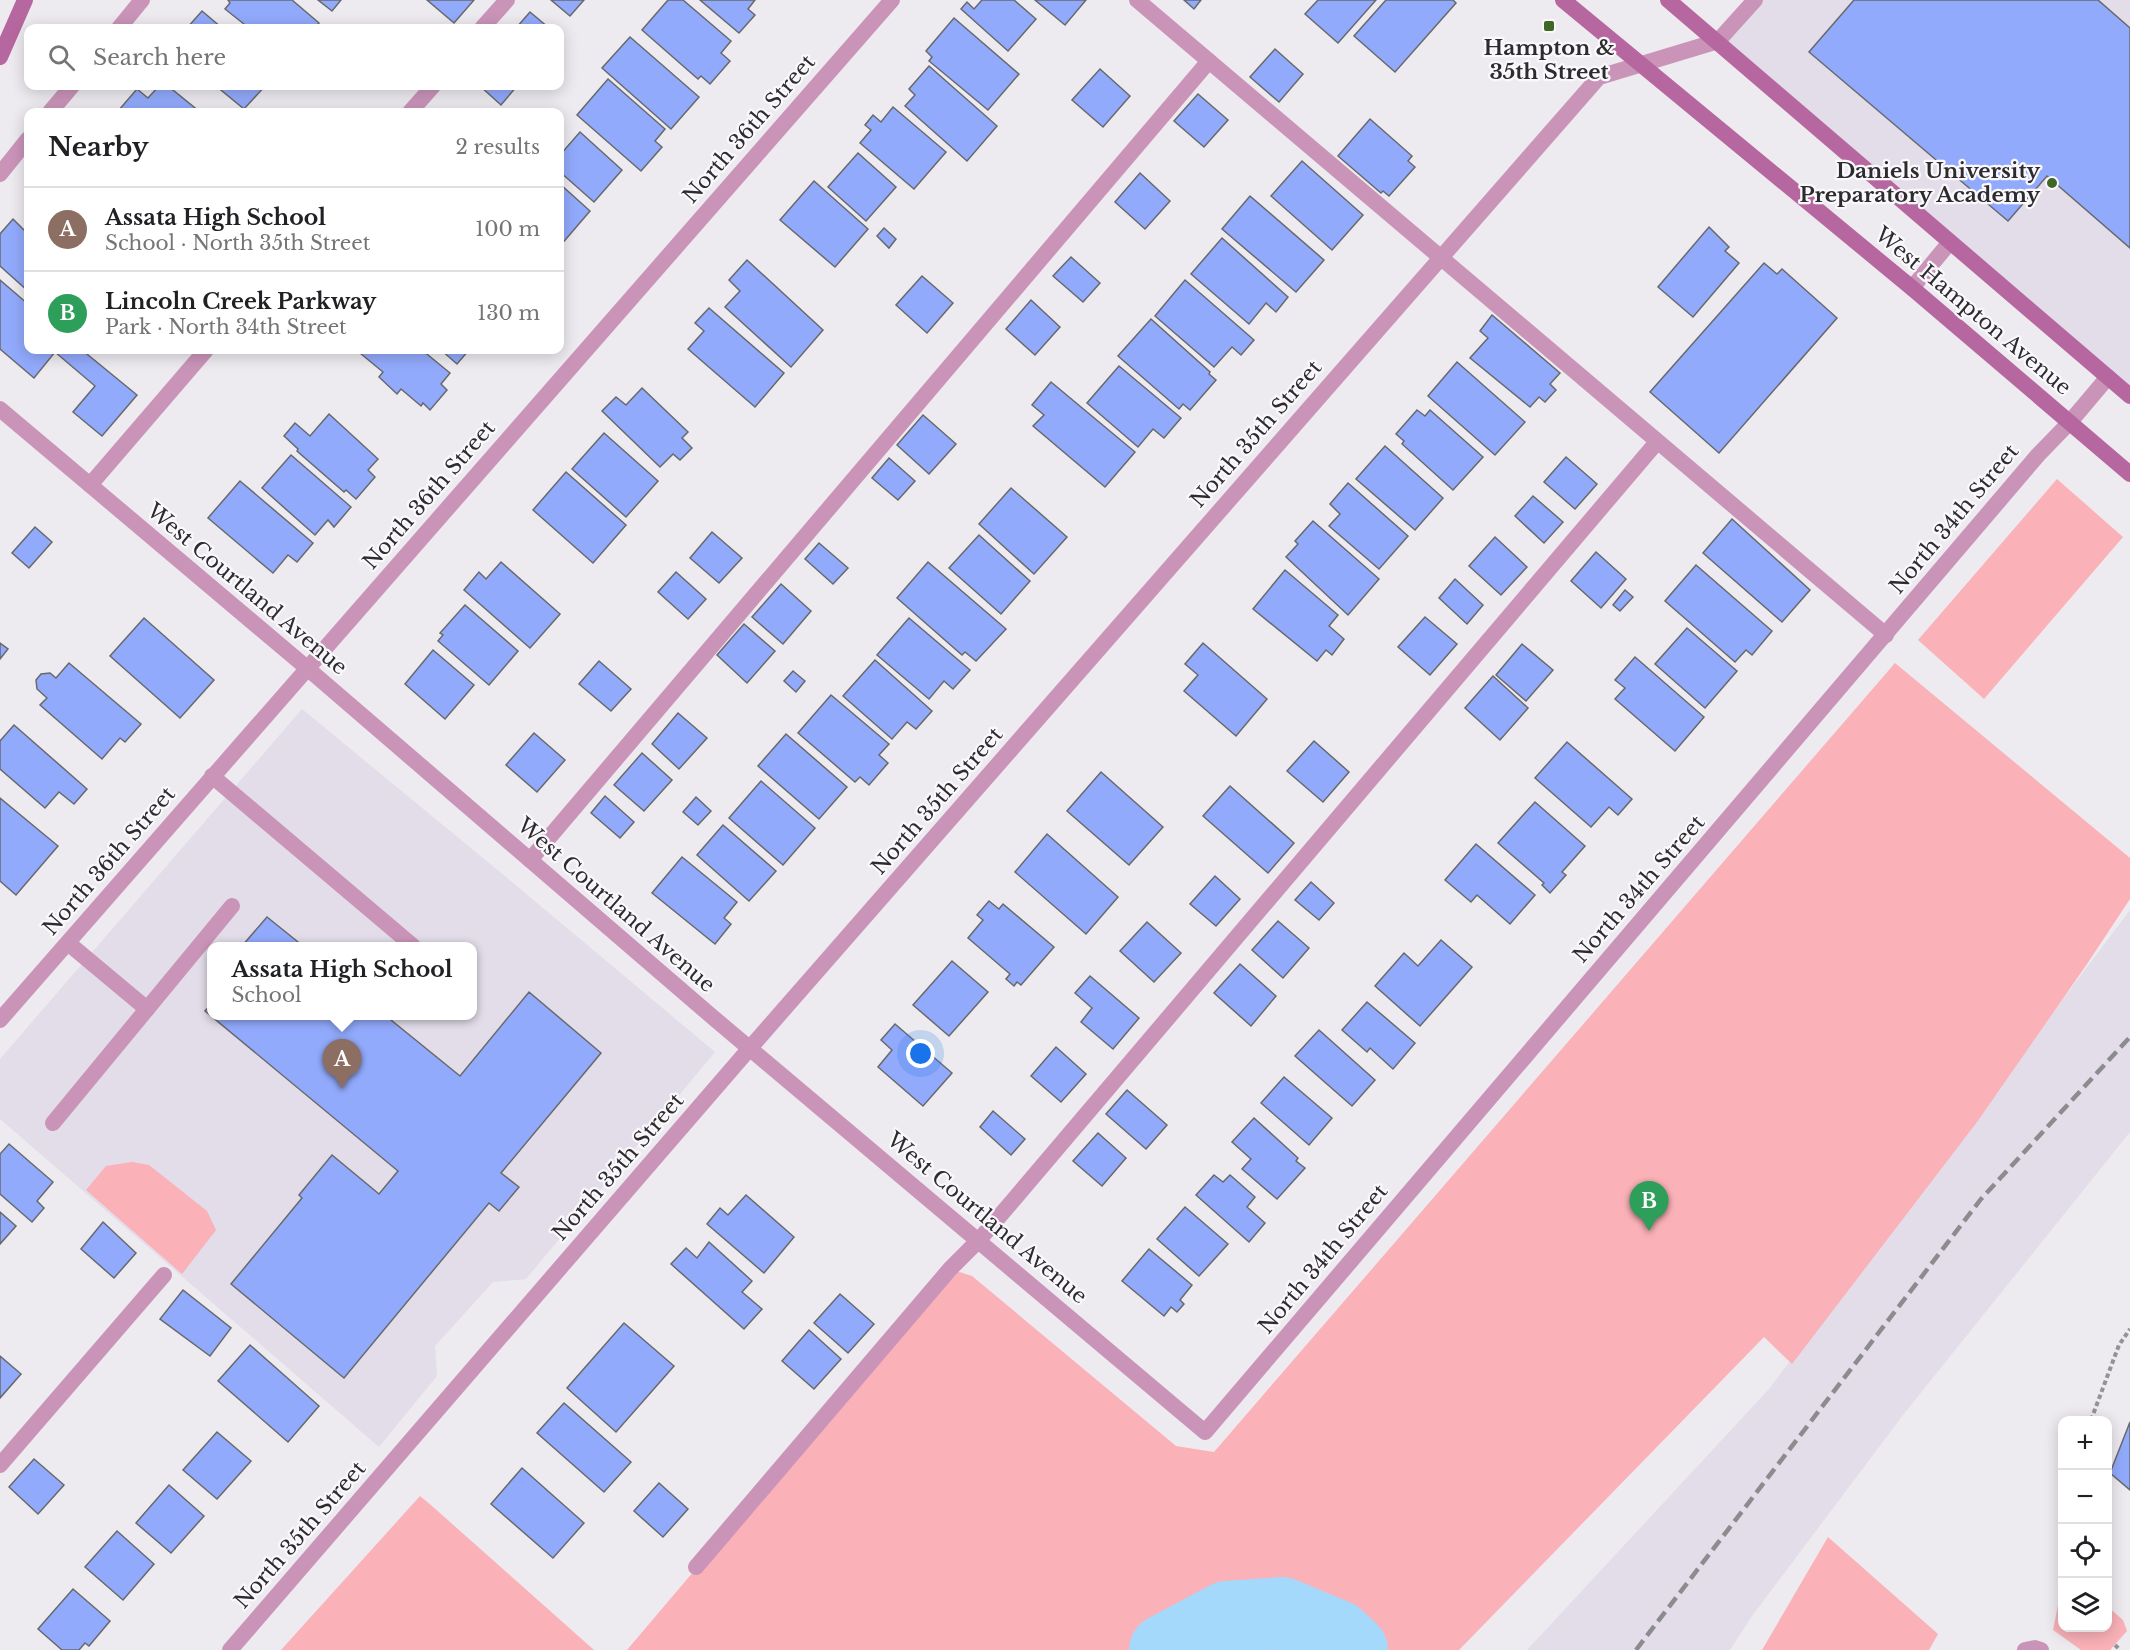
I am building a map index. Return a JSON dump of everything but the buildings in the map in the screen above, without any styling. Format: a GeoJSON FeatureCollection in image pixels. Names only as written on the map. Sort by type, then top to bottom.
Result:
{"type":"FeatureCollection","features":[{"type":"Feature","properties":{"kind":"main road"},"geometry":{"type":"LineString","coordinates":[[0,57],[25,0]]}},
{"type":"Feature","properties":{"kind":"main road","name":"West Hampton Avenue"},"geometry":{"type":"LineString","coordinates":[[1563,0],[1912,288],[2130,474]]}},
{"type":"Feature","properties":{"kind":"main road","name":"West Hampton Avenue"},"geometry":{"type":"LineString","coordinates":[[1668,0],[2130,396]]}},
{"type":"Feature","properties":{"kind":"street"},"geometry":{"type":"LineString","coordinates":[[122,24],[142,0]]}},
{"type":"Feature","properties":{"kind":"street"},"geometry":{"type":"LineString","coordinates":[[486,24],[507,0]]}},
{"type":"Feature","properties":{"kind":"street","name":"North 36th Street"},"geometry":{"type":"LineString","coordinates":[[0,1020],[892,0]]}},
{"type":"Feature","properties":{"kind":"street"},"geometry":{"type":"LineString","coordinates":[[1137,0],[1886,634]]}},
{"type":"Feature","properties":{"kind":"street"},"geometry":{"type":"LineString","coordinates":[[1718,41],[1755,0]]}},
{"type":"Feature","properties":{"kind":"street","name":"North 35th Street"},"geometry":{"type":"LineString","coordinates":[[230,1650],[750,1048],[1599,76],[1718,41]]}},
{"type":"Feature","properties":{"kind":"street"},"geometry":{"type":"LineString","coordinates":[[530,860],[1209,61]]}},
{"type":"Feature","properties":{"kind":"street"},"geometry":{"type":"LineString","coordinates":[[53,108],[69,90]]}},
{"type":"Feature","properties":{"kind":"street"},"geometry":{"type":"LineString","coordinates":[[414,108],[429,90]]}},
{"type":"Feature","properties":{"kind":"street"},"geometry":{"type":"LineString","coordinates":[[0,174],[24,144]]}},
{"type":"Feature","properties":{"kind":"street"},"geometry":{"type":"LineString","coordinates":[[1912,288],[1950,242]]}},
{"type":"Feature","properties":{"kind":"street"},"geometry":{"type":"LineString","coordinates":[[90,485],[203,354]]}},
{"type":"Feature","properties":{"kind":"street","name":"North 34th Street"},"geometry":{"type":"LineString","coordinates":[[1205,1432],[2038,455],[2108,377]]}},
{"type":"Feature","properties":{"kind":"street","name":"West Courtland Avenue"},"geometry":{"type":"LineString","coordinates":[[0,409],[1205,1432]]}},
{"type":"Feature","properties":{"kind":"street"},"geometry":{"type":"LineString","coordinates":[[696,1567],[950,1269],[979,1240],[1657,442]]}},
{"type":"Feature","properties":{"kind":"street"},"geometry":{"type":"LineString","coordinates":[[213,776],[408,942]]}},
{"type":"Feature","properties":{"kind":"street"},"geometry":{"type":"LineString","coordinates":[[54,1124],[232,906]]}},
{"type":"Feature","properties":{"kind":"street"},"geometry":{"type":"LineString","coordinates":[[68,943],[147,1009]]}},
{"type":"Feature","properties":{"kind":"street"},"geometry":{"type":"LineString","coordinates":[[0,1465],[164,1275]]}},
{"type":"Feature","properties":{"kind":"street"},"geometry":{"type":"LineString","coordinates":[[2025,1650],[2035,1648],[2041,1650]]}},
{"type":"Feature","properties":{"kind":"path"},"geometry":{"type":"LineString","coordinates":[[2092,1416],[2118,1345],[2130,1329]]}},
{"type":"Feature","properties":{"kind":"path"},"geometry":{"type":"LineString","coordinates":[[2115,1645],[2120,1650]]}},
{"type":"Feature","properties":{"kind":"shaded area","name":"Daniels University Preparatory Academy"},"geometry":{"type":"Polygon","coordinates":[[[1755,0],[2130,0],[2130,396],[1718,41],[1755,0]]]}},
{"type":"Feature","properties":{"kind":"shaded area"},"geometry":{"type":"Polygon","coordinates":[[[2057,479],[2123,537],[1984,699],[1918,640],[2057,479]]]}},
{"type":"Feature","properties":{"kind":"shaded area"},"geometry":{"type":"Polygon","coordinates":[[[1895,663],[2130,858],[2130,899],[1977,1122],[1792,1364],[1764,1337],[1459,1650],[627,1650],[950,1269],[972,1276],[1176,1446],[1214,1452],[1895,663]]]}},
{"type":"Feature","properties":{"kind":"shaded area"},"geometry":{"type":"Polygon","coordinates":[[[302,709],[715,1052],[526,1279],[493,1282],[435,1346],[437,1376],[379,1447],[0,1119],[0,1059],[302,709]]]}},
{"type":"Feature","properties":{"kind":"shaded area"},"geometry":{"type":"Polygon","coordinates":[[[2130,910],[2130,1132],[1903,1415],[1752,1616],[1730,1650],[1527,1650],[1769,1389],[2130,910]]]}},
{"type":"Feature","properties":{"kind":"shaded area"},"geometry":{"type":"Polygon","coordinates":[[[132,1162],[149,1165],[207,1211],[216,1230],[182,1274],[86,1190],[106,1166],[132,1162]]]}},
{"type":"Feature","properties":{"kind":"shaded area"},"geometry":{"type":"Polygon","coordinates":[[[420,1496],[432,1506],[594,1650],[281,1650],[420,1496]]]}},
{"type":"Feature","properties":{"kind":"shaded area"},"geometry":{"type":"Polygon","coordinates":[[[1828,1537],[1938,1634],[1929,1650],[1762,1650],[1828,1537]]]}},
{"type":"Feature","properties":{"kind":"shaded area"},"geometry":{"type":"Polygon","coordinates":[[[2058,1605],[2058,1632],[2112,1632],[2112,1610],[2123,1620],[2127,1631],[2110,1650],[2081,1650],[2053,1630],[2058,1605]]]}},
{"type":"Feature","properties":{"kind":"waterway"},"geometry":{"type":"LineString","coordinates":[[1165,1650],[1227,1617],[1282,1613],[1337,1636],[1352,1650]]}},
{"type":"Feature","properties":{"kind":"railway"},"geometry":{"type":"LineString","coordinates":[[1636,1650],[1981,1199],[2130,1037]]}},
{"type":"Feature","properties":{"kind":"place","name":"Hampton & 35th Street"},"geometry":{"type":"Point","coordinates":[1549,26]}},
{"type":"Feature","properties":{"kind":"place","name":"Daniels University Preparatory Academy"},"geometry":{"type":"Point","coordinates":[2052,183]}},
{"type":"Feature","properties":{"kind":"place","name":"Assata High School"},"geometry":{"type":"Point","coordinates":[342,1089]}},
{"type":"Feature","properties":{"kind":"place","name":"Lincoln Creek Parkway"},"geometry":{"type":"Point","coordinates":[1649,1231]}}]}
